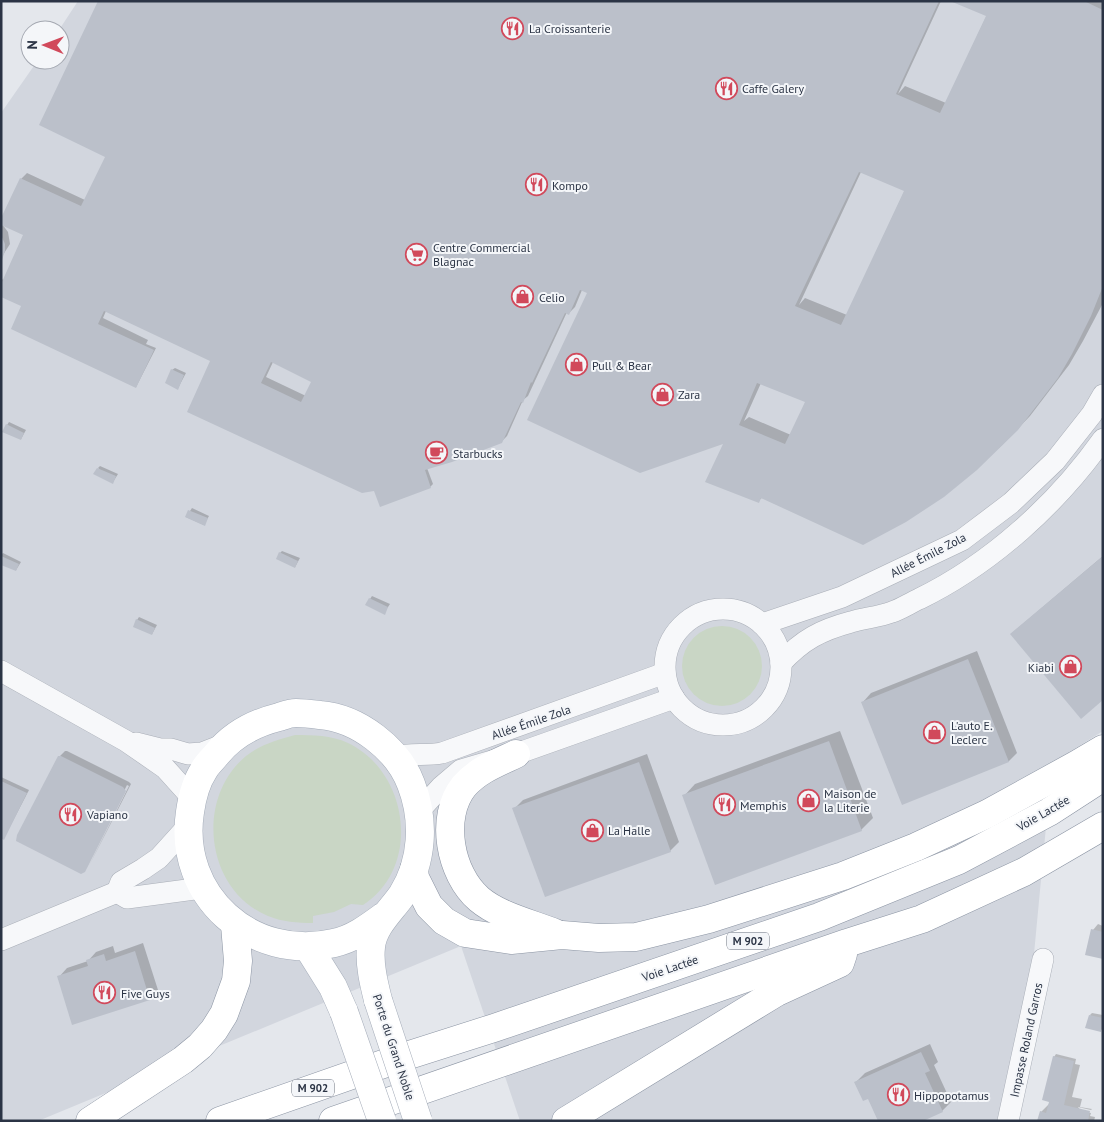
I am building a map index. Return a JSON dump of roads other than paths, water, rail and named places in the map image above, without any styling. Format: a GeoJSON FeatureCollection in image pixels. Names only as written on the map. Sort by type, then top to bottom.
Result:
{"type":"FeatureCollection","features":[{"type":"Feature","properties":{"kind":"main road","name":"Porte du Grand Noble"},"geometry":{"type":"LineString","coordinates":[[294,713],[332,716],[367,731],[395,757],[411,782],[419,811],[421,841],[414,870],[402,895],[384,916],[361,932],[335,943],[308,947],[270,942],[235,925],[217,908],[202,888],[191,858],[187,827],[192,798],[204,770],[225,744],[257,723],[294,713]]}},
{"type":"Feature","properties":{"kind":"main road"},"geometry":{"type":"LineString","coordinates":[[414,870],[415,878],[429,906],[444,922],[465,933],[511,940],[562,935],[599,938],[636,937],[709,919],[843,876],[916,847],[986,814],[1103,749]]}},
{"type":"Feature","properties":{"kind":"main road"},"geometry":{"type":"LineString","coordinates":[[516,754],[484,768],[463,788],[454,809],[450,830],[452,854],[467,886],[478,898],[494,910],[562,935]]}},
{"type":"Feature","properties":{"kind":"main road","name":"Voie Lactée"},"geometry":{"type":"LineString","coordinates":[[220,1121],[406,1056],[819,917],[959,860],[1049,812],[1103,778]]}},
{"type":"Feature","properties":{"kind":"main road"},"geometry":{"type":"LineString","coordinates":[[333,1121],[847,943],[922,919],[1024,872],[1103,826]]}},
{"type":"Feature","properties":{"kind":"main road","name":"Porte du Grand Noble"},"geometry":{"type":"LineString","coordinates":[[384,916],[370,947],[372,970],[378,1000],[418,1121]]}},
{"type":"Feature","properties":{"kind":"main road"},"geometry":{"type":"LineString","coordinates":[[90,1121],[183,1060],[200,1046],[214,1030],[224,1014],[236,981],[238,960],[235,925]]}},
{"type":"Feature","properties":{"kind":"main road"},"geometry":{"type":"LineString","coordinates":[[566,1121],[776,992],[840,963],[847,943]]}},
{"type":"Feature","properties":{"kind":"main road"},"geometry":{"type":"LineString","coordinates":[[308,947],[333,987],[344,1012],[382,1121]]}},
{"type":"Feature","properties":{"kind":"street","name":"Allée Émile Zola"},"geometry":{"type":"LineString","coordinates":[[762,624],[842,597],[962,540],[1011,503],[1054,461],[1092,414],[1103,395]]}},
{"type":"Feature","properties":{"kind":"street"},"geometry":{"type":"LineString","coordinates":[[780,663],[808,638],[850,622],[892,612],[950,583],[983,561],[1051,502],[1082,468],[1103,439]]}},
{"type":"Feature","properties":{"kind":"street"},"geometry":{"type":"LineString","coordinates":[[1051,502],[1048,495],[1054,461]]}},
{"type":"Feature","properties":{"kind":"street"},"geometry":{"type":"LineString","coordinates":[[727,609],[740,612],[762,624],[778,648],[780,663],[780,678],[775,692],[766,705],[755,716],[741,722],[726,725],[711,724],[696,719],[684,710],[674,698],[668,686],[665,673],[665,660],[673,636],[681,626],[697,616],[715,610],[727,609]]}},
{"type":"Feature","properties":{"kind":"street"},"geometry":{"type":"LineString","coordinates":[[1,671],[126,741],[165,768],[192,798]]}},
{"type":"Feature","properties":{"kind":"street","name":"Allée Émile Zola"},"geometry":{"type":"LineString","coordinates":[[395,757],[408,754],[431,756],[442,754],[665,673]]}},
{"type":"Feature","properties":{"kind":"street","name":"Allée Émile Zola"},"geometry":{"type":"LineString","coordinates":[[419,811],[441,787],[461,770],[516,754],[674,698]]}},
{"type":"Feature","properties":{"kind":"street"},"geometry":{"type":"LineString","coordinates":[[126,741],[188,754],[202,753],[225,744]]}},
{"type":"Feature","properties":{"kind":"street"},"geometry":{"type":"LineString","coordinates":[[1,940],[117,892],[122,882],[159,858],[187,827]]}},
{"type":"Feature","properties":{"kind":"street"},"geometry":{"type":"LineString","coordinates":[[117,892],[127,898],[202,888]]}},
{"type":"Feature","properties":{"kind":"street","name":"Impasse Roland Garros"},"geometry":{"type":"LineString","coordinates":[[1008,1121],[1043,959]]}},
{"type":"Feature","properties":{"kind":"place","name":"La Croissanterie"},"geometry":{"type":"Point","coordinates":[513,28]}},
{"type":"Feature","properties":{"kind":"place","name":"Caffe Galery"},"geometry":{"type":"Point","coordinates":[726,88]}},
{"type":"Feature","properties":{"kind":"place","name":"Kompo"},"geometry":{"type":"Point","coordinates":[536,185]}},
{"type":"Feature","properties":{"kind":"place","name":"Centre Commercial Blagnac"},"geometry":{"type":"Point","coordinates":[417,254]}},
{"type":"Feature","properties":{"kind":"place","name":"Celio"},"geometry":{"type":"Point","coordinates":[523,297]}},
{"type":"Feature","properties":{"kind":"place","name":"Pull & Bear"},"geometry":{"type":"Point","coordinates":[576,365]}},
{"type":"Feature","properties":{"kind":"place","name":"Zara"},"geometry":{"type":"Point","coordinates":[662,394]}},
{"type":"Feature","properties":{"kind":"place","name":"Starbucks"},"geometry":{"type":"Point","coordinates":[437,453]}},
{"type":"Feature","properties":{"kind":"place","name":"Kiabi"},"geometry":{"type":"Point","coordinates":[1070,667]}},
{"type":"Feature","properties":{"kind":"place","name":"L'auto E. Leclerc"},"geometry":{"type":"Point","coordinates":[935,732]}},
{"type":"Feature","properties":{"kind":"place","name":"Maison de la Literie"},"geometry":{"type":"Point","coordinates":[808,800]}},
{"type":"Feature","properties":{"kind":"place","name":"Memphis"},"geometry":{"type":"Point","coordinates":[724,805]}},
{"type":"Feature","properties":{"kind":"place","name":"Vapiano"},"geometry":{"type":"Point","coordinates":[71,814]}},
{"type":"Feature","properties":{"kind":"place","name":"La Halle"},"geometry":{"type":"Point","coordinates":[592,830]}},
{"type":"Feature","properties":{"kind":"place","name":"Five Guys"},"geometry":{"type":"Point","coordinates":[105,993]}},
{"type":"Feature","properties":{"kind":"place","name":"Hippopotamus"},"geometry":{"type":"Point","coordinates":[898,1095]}}]}
